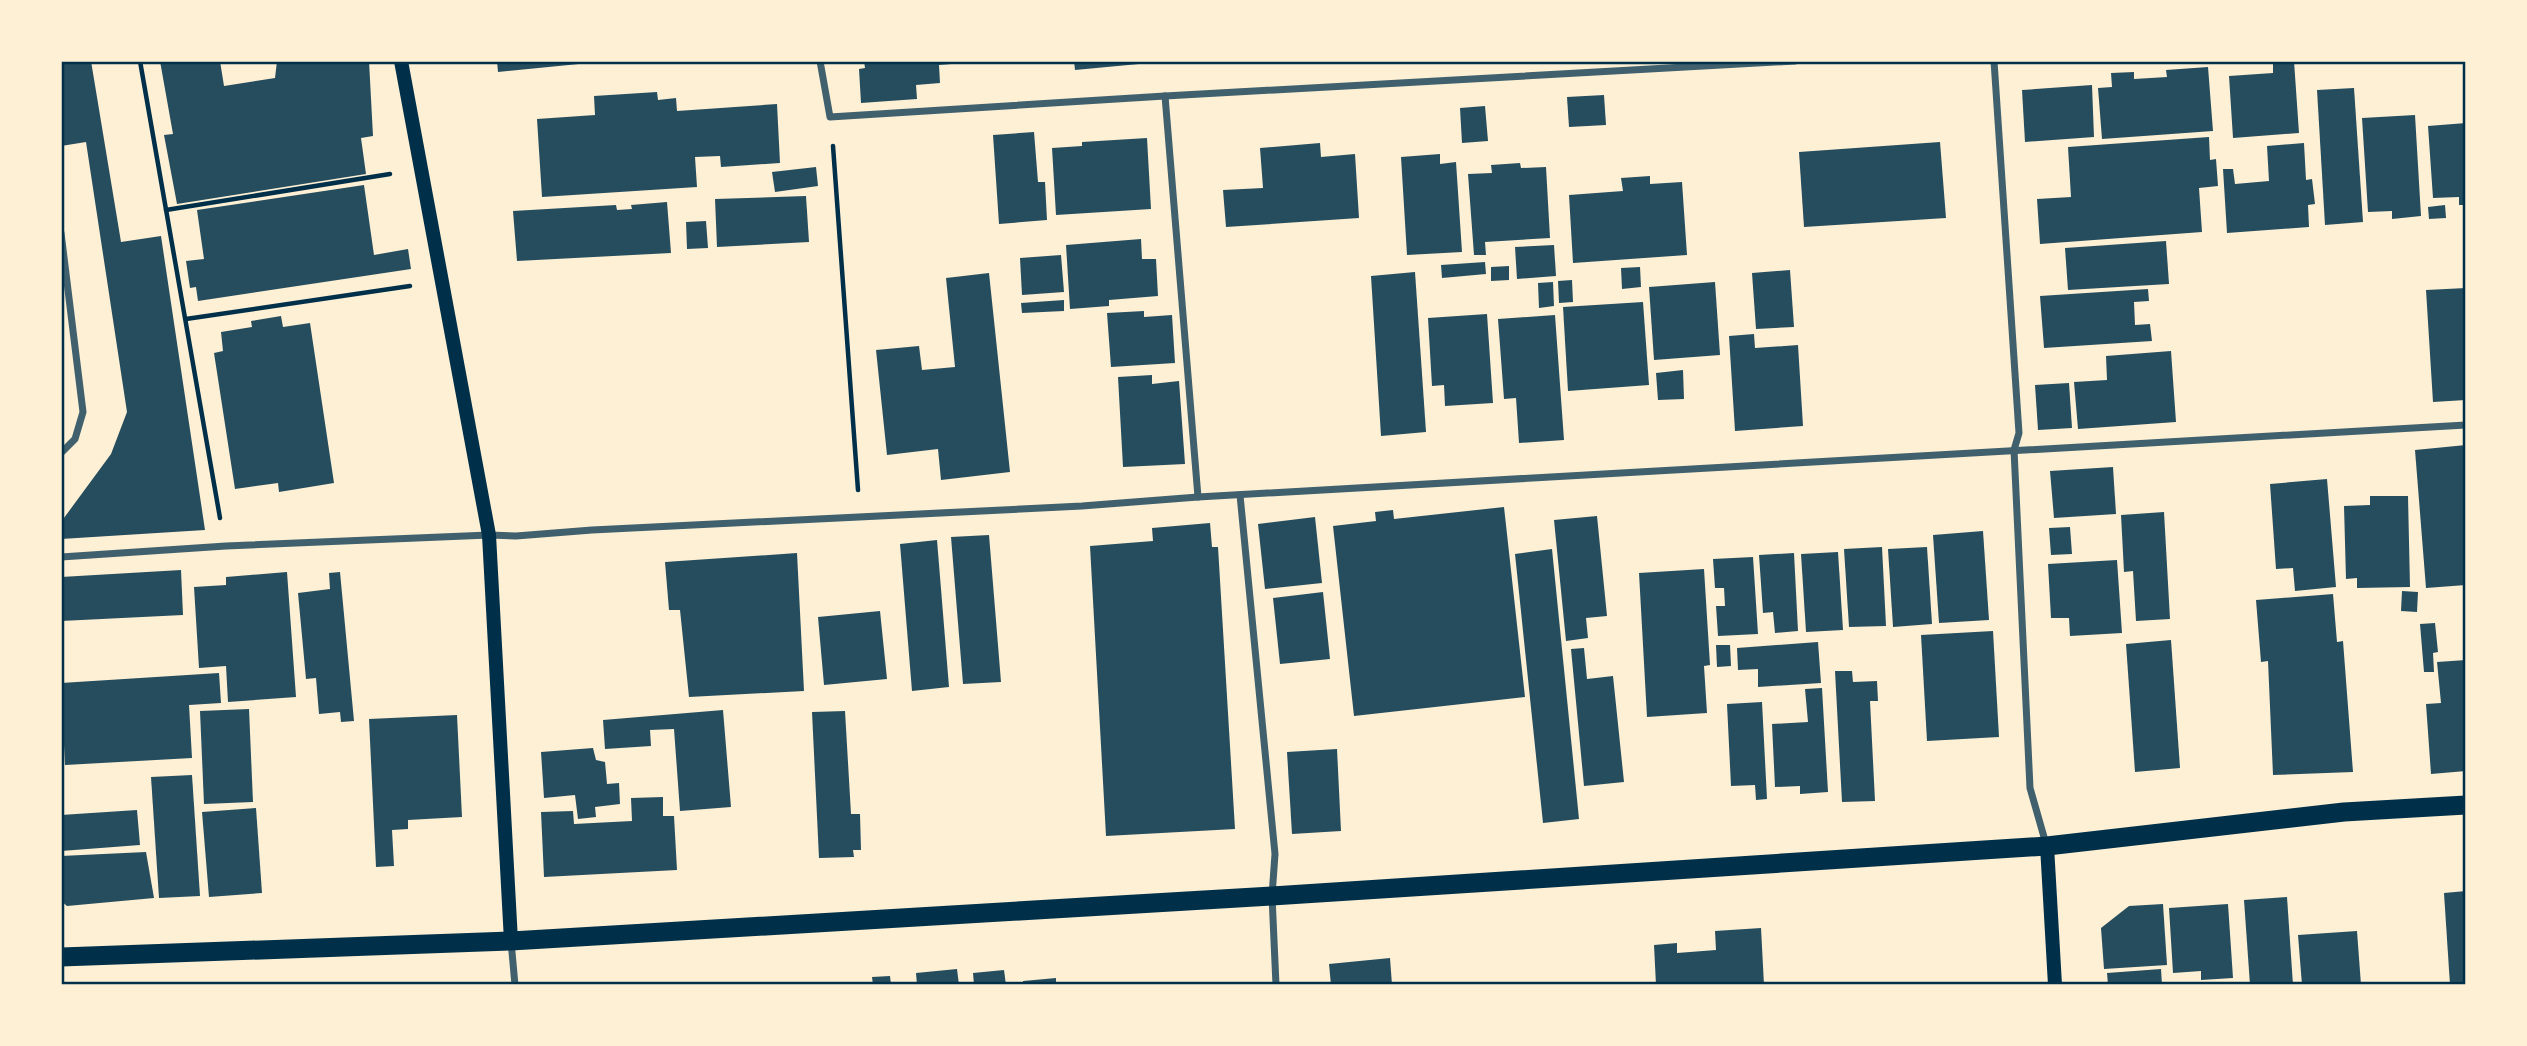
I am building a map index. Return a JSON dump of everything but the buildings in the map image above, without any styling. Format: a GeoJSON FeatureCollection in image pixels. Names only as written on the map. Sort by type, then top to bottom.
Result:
{"type":"FeatureCollection","features":[{"type":"Feature","properties":{"kind":"highway"},"geometry":{"type":"LineString","coordinates":[[61,957],[511,940],[1272,895],[2047,846],[2344,812],[2466,805]]}},
{"type":"Feature","properties":{"kind":"main road"},"geometry":{"type":"LineString","coordinates":[[401,61],[489,535],[511,940]]}},
{"type":"Feature","properties":{"kind":"main road"},"geometry":{"type":"LineString","coordinates":[[2047,846],[2055,985]]}},
{"type":"Feature","properties":{"kind":"street"},"geometry":{"type":"LineString","coordinates":[[820,61],[830,117],[1795,61]]}},
{"type":"Feature","properties":{"kind":"street"},"geometry":{"type":"LineString","coordinates":[[1994,61],[2018,433],[2014,450],[2030,788],[2047,846]]}},
{"type":"Feature","properties":{"kind":"street"},"geometry":{"type":"LineString","coordinates":[[1165,96],[1198,497]]}},
{"type":"Feature","properties":{"kind":"street"},"geometry":{"type":"LineString","coordinates":[[61,233],[83,412],[75,439],[61,453]]}},
{"type":"Feature","properties":{"kind":"street"},"geometry":{"type":"LineString","coordinates":[[61,557],[226,546],[516,536],[860,518],[2466,425]]}},
{"type":"Feature","properties":{"kind":"street"},"geometry":{"type":"LineString","coordinates":[[1240,495],[1275,853],[1272,895],[1276,985]]}},
{"type":"Feature","properties":{"kind":"street"},"geometry":{"type":"LineString","coordinates":[[511,940],[514,985]]}},
{"type":"Feature","properties":{"kind":"path"},"geometry":{"type":"LineString","coordinates":[[140,61],[226,546]]}},
{"type":"Feature","properties":{"kind":"path"},"geometry":{"type":"LineString","coordinates":[[830,117],[860,518]]}},
{"type":"Feature","properties":{"kind":"path"},"geometry":{"type":"LineString","coordinates":[[166,210],[420,169]]}},
{"type":"Feature","properties":{"kind":"path"},"geometry":{"type":"LineString","coordinates":[[186,319],[441,281]]}}]}
